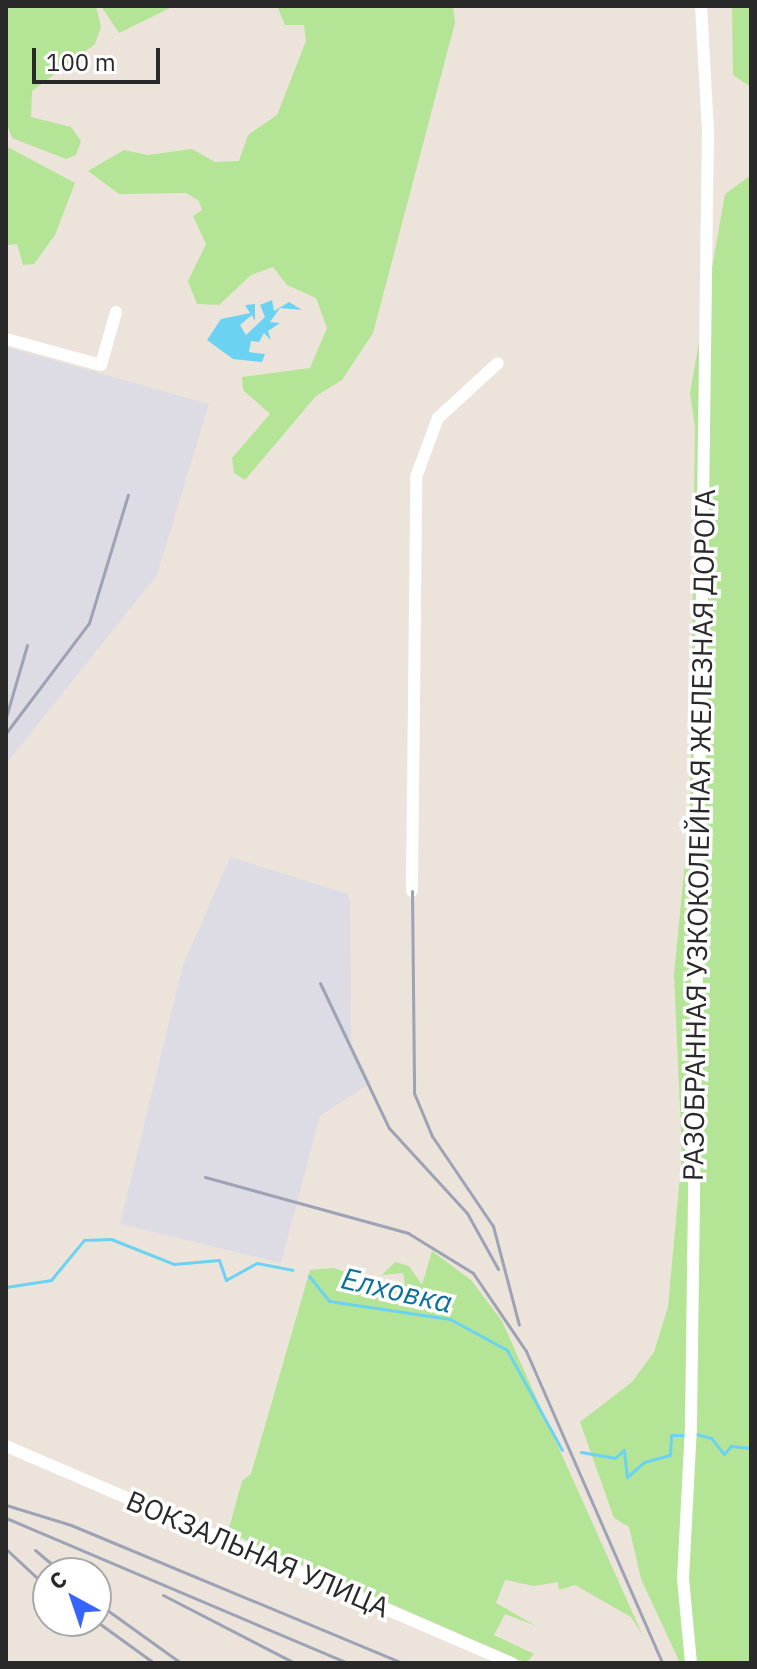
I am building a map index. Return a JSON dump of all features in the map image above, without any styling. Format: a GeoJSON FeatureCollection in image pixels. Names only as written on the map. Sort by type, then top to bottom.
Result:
{"type":"FeatureCollection","features":[{"type":"Feature","properties":{"kind":"street","name":"РАЗОБРАННАЯ УЗКОКОЛЕЙНАЯ ЖЕЛЕЗНАЯ ДОРОГА"},"geometry":{"type":"LineString","coordinates":[[691,1663],[683,1579],[691,1425],[708,131],[701,6]]}},
{"type":"Feature","properties":{"kind":"street"},"geometry":{"type":"LineString","coordinates":[[6,339],[101,365],[116,312]]}},
{"type":"Feature","properties":{"kind":"street"},"geometry":{"type":"LineString","coordinates":[[412,891],[416,477],[438,418],[498,363]]}},
{"type":"Feature","properties":{"kind":"street","name":"ВОКЗАЛЬНАЯ УЛИЦА"},"geometry":{"type":"LineString","coordinates":[[6,1446],[511,1663]]}},
{"type":"Feature","properties":{"kind":"shaded area"},"geometry":{"type":"Polygon","coordinates":[[[6,347],[209,404],[157,575],[6,764],[6,347]]]}},
{"type":"Feature","properties":{"kind":"shaded area"},"geometry":{"type":"Polygon","coordinates":[[[230,857],[348,894],[350,903],[351,1043],[371,1083],[320,1116],[281,1263],[120,1224],[182,968],[230,857]]]}},
{"type":"Feature","properties":{"kind":"green space"},"geometry":{"type":"Polygon","coordinates":[[[6,6],[96,6],[101,27],[95,44],[32,91],[31,117],[71,127],[81,141],[76,155],[66,159],[12,138],[6,121],[6,6]]]}},
{"type":"Feature","properties":{"kind":"green space"},"geometry":{"type":"Polygon","coordinates":[[[101,6],[174,6],[119,33],[101,6]]]}},
{"type":"Feature","properties":{"kind":"green space"},"geometry":{"type":"Polygon","coordinates":[[[277,6],[453,6],[455,23],[373,333],[342,380],[316,396],[245,480],[234,473],[232,458],[270,414],[243,390],[242,377],[310,368],[327,328],[316,298],[287,285],[273,267],[251,275],[219,305],[197,304],[188,281],[206,244],[193,216],[202,210],[199,201],[186,193],[119,194],[88,171],[124,150],[148,155],[192,149],[215,162],[239,161],[248,135],[277,115],[306,41],[304,25],[285,25],[277,6]]]}},
{"type":"Feature","properties":{"kind":"green space"},"geometry":{"type":"Polygon","coordinates":[[[732,6],[751,6],[751,87],[733,75],[732,6]]]}},
{"type":"Feature","properties":{"kind":"green space"},"geometry":{"type":"Polygon","coordinates":[[[6,146],[75,183],[55,235],[34,264],[23,265],[17,244],[6,245],[6,146]]]}},
{"type":"Feature","properties":{"kind":"green space"},"geometry":{"type":"Polygon","coordinates":[[[751,175],[751,1663],[680,1663],[641,1579],[629,1527],[614,1518],[580,1422],[632,1382],[654,1352],[668,1307],[682,1154],[674,974],[690,812],[695,428],[690,393],[725,194],[751,175]]]}},
{"type":"Feature","properties":{"kind":"green space"},"geometry":{"type":"Polygon","coordinates":[[[432,1251],[471,1280],[502,1321],[643,1636],[631,1617],[575,1585],[559,1590],[558,1582],[534,1586],[505,1580],[496,1603],[536,1626],[505,1614],[494,1635],[534,1654],[526,1663],[228,1532],[242,1481],[251,1474],[310,1270],[334,1268],[390,1288],[405,1283],[403,1273],[382,1275],[395,1262],[409,1266],[422,1285],[432,1251]]]}},
{"type":"Feature","properties":{"kind":"water"},"geometry":{"type":"Polygon","coordinates":[[[272,300],[274,311],[289,302],[302,310],[280,308],[270,322],[280,323],[268,331],[271,340],[264,333],[259,342],[251,341],[249,352],[265,354],[262,362],[233,359],[207,340],[221,319],[250,313],[245,305],[255,304],[255,321],[252,315],[240,325],[246,335],[265,317],[260,305],[272,300]]]}},
{"type":"Feature","properties":{"kind":"waterway","name":"Елховка"},"geometry":{"type":"LineString","coordinates":[[6,1287],[51,1280],[84,1240],[111,1239],[174,1264],[219,1260],[226,1280],[257,1263],[292,1270]]}},
{"type":"Feature","properties":{"kind":"waterway","name":"Елховка"},"geometry":{"type":"LineString","coordinates":[[309,1276],[329,1301],[450,1319],[507,1350],[562,1450]]}},
{"type":"Feature","properties":{"kind":"waterway","name":"Елховка"},"geometry":{"type":"LineString","coordinates":[[696,1434],[711,1438],[724,1454],[731,1446],[751,1448]]}},
{"type":"Feature","properties":{"kind":"waterway","name":"Елховка"},"geometry":{"type":"LineString","coordinates":[[581,1452],[615,1458],[624,1450],[627,1477],[644,1462],[670,1455],[671,1435],[685,1435]]}},
{"type":"Feature","properties":{"kind":"railway"},"geometry":{"type":"LineString","coordinates":[[6,733],[89,623],[128,495]]}},
{"type":"Feature","properties":{"kind":"railway"},"geometry":{"type":"LineString","coordinates":[[6,717],[27,645]]}},
{"type":"Feature","properties":{"kind":"railway"},"geometry":{"type":"LineString","coordinates":[[412,891],[414,1093],[432,1136],[493,1226],[519,1325]]}},
{"type":"Feature","properties":{"kind":"railway"},"geometry":{"type":"LineString","coordinates":[[320,983],[389,1128],[467,1213],[498,1269]]}},
{"type":"Feature","properties":{"kind":"railway"},"geometry":{"type":"LineString","coordinates":[[205,1177],[408,1233],[473,1273],[526,1351],[662,1663]]}},
{"type":"Feature","properties":{"kind":"railway"},"geometry":{"type":"LineString","coordinates":[[6,1505],[71,1525],[403,1663]]}},
{"type":"Feature","properties":{"kind":"railway"},"geometry":{"type":"LineString","coordinates":[[6,1518],[348,1663]]}},
{"type":"Feature","properties":{"kind":"railway"},"geometry":{"type":"LineString","coordinates":[[6,1549],[32,1573]]}},
{"type":"Feature","properties":{"kind":"railway"},"geometry":{"type":"LineString","coordinates":[[35,1550],[43,1557]]}},
{"type":"Feature","properties":{"kind":"railway"},"geometry":{"type":"LineString","coordinates":[[163,1595],[295,1663]]}},
{"type":"Feature","properties":{"kind":"railway"},"geometry":{"type":"LineString","coordinates":[[112,1613],[181,1663]]}},
{"type":"Feature","properties":{"kind":"railway"},"geometry":{"type":"LineString","coordinates":[[112,1633],[154,1663]]}}]}
